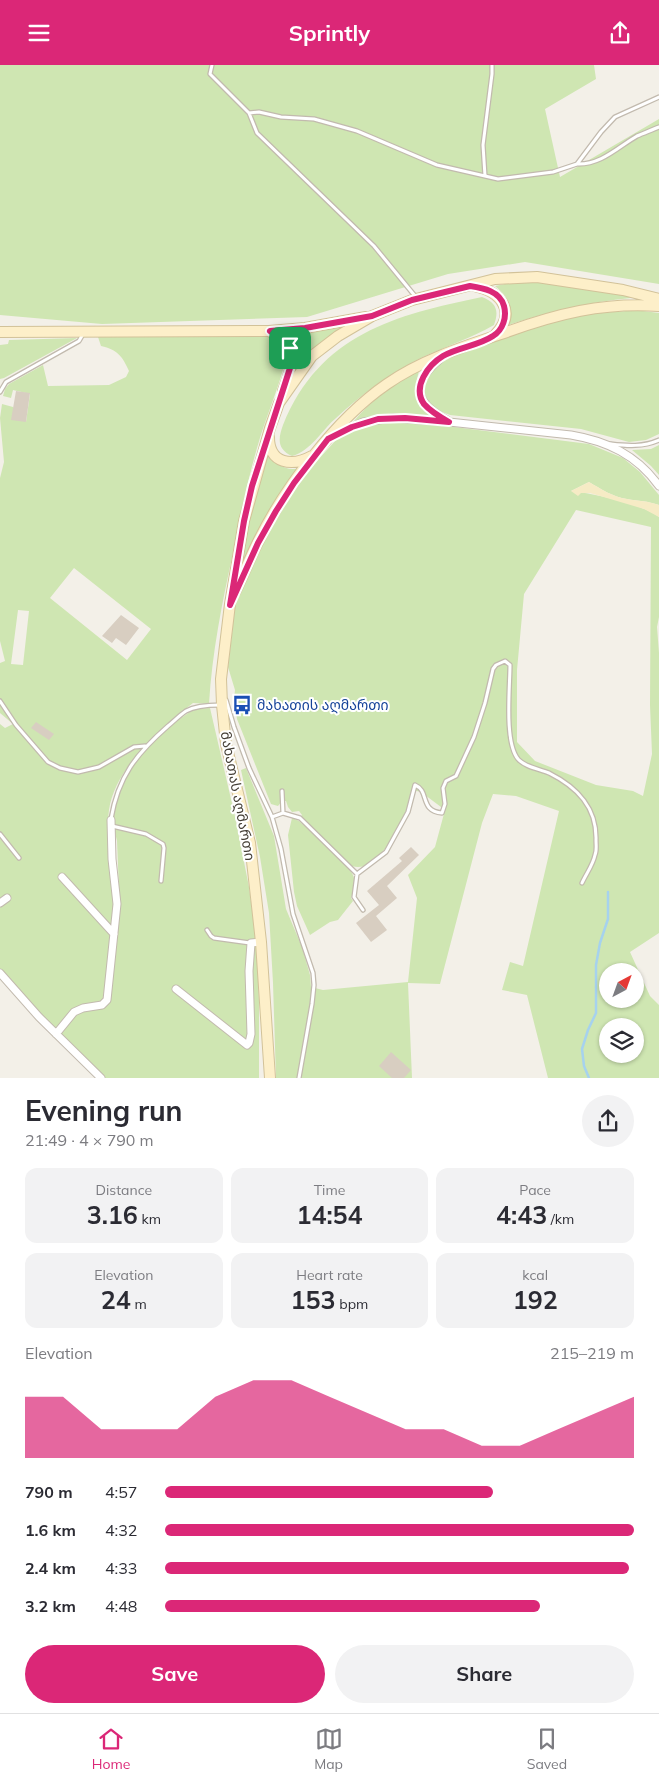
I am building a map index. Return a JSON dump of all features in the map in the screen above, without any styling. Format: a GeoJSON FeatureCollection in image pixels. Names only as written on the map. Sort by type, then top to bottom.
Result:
{"type":"FeatureCollection","features":[{"type":"Feature","properties":{"kind":"main road","name":"მახათას აღმართი"},"geometry":{"type":"LineString","coordinates":[[270,1078],[256,943],[250,843],[226,744],[220,679],[244,521],[279,403],[312,356],[338,336],[372,316],[417,299],[495,279],[537,277],[623,290],[659,299]]}},
{"type":"Feature","properties":{"kind":"main road"},"geometry":{"type":"LineString","coordinates":[[470,286],[487,289],[497,295],[504,304],[505,317],[502,328],[494,336]]}},
{"type":"Feature","properties":{"kind":"main road","name":"მახათას აღმართი"},"geometry":{"type":"LineString","coordinates":[[230,605],[258,543],[276,511],[315,454],[364,401],[388,383],[414,368],[494,336],[571,312],[619,305],[659,306]]}},
{"type":"Feature","properties":{"kind":"main road"},"geometry":{"type":"LineString","coordinates":[[0,332],[90,334],[270,331],[305,328],[372,316]]}},
{"type":"Feature","properties":{"kind":"main road"},"geometry":{"type":"LineString","coordinates":[[270,331],[285,341],[290,348],[292,356],[279,403]]}},
{"type":"Feature","properties":{"kind":"main road"},"geometry":{"type":"LineString","coordinates":[[270,429],[269,446],[275,457],[292,463],[302,461],[315,454]]}},
{"type":"Feature","properties":{"kind":"street"},"geometry":{"type":"LineString","coordinates":[[443,356],[429,367],[422,377],[420,390],[423,402],[432,412],[449,422]]}},
{"type":"Feature","properties":{"kind":"street"},"geometry":{"type":"LineString","coordinates":[[328,439],[352,427],[378,419],[405,418],[571,435],[590,438],[618,449],[644,468],[659,486]]}},
{"type":"Feature","properties":{"kind":"street"},"geometry":{"type":"LineString","coordinates":[[56,1034],[74,1012],[102,1005],[107,1000],[117,904],[112,859],[111,823]]}},
{"type":"Feature","properties":{"kind":"street"},"geometry":{"type":"LineString","coordinates":[[62,877],[114,934]]}},
{"type":"Feature","properties":{"kind":"street"},"geometry":{"type":"LineString","coordinates":[[0,903],[7,898]]}},
{"type":"Feature","properties":{"kind":"street"},"geometry":{"type":"LineString","coordinates":[[176,989],[247,1045],[250,1043],[251,1034],[250,971],[256,943]]}},
{"type":"Feature","properties":{"kind":"street"},"geometry":{"type":"LineString","coordinates":[[0,973],[56,1034],[101,1078]]}},
{"type":"Feature","properties":{"kind":"lane"},"geometry":{"type":"LineString","coordinates":[[212,65],[210,74],[249,113],[257,133],[374,246],[417,299]]}},
{"type":"Feature","properties":{"kind":"lane"},"geometry":{"type":"LineString","coordinates":[[486,176],[483,145],[492,65]]}},
{"type":"Feature","properties":{"kind":"lane"},"geometry":{"type":"LineString","coordinates":[[577,164],[601,132],[616,117],[659,97]]}},
{"type":"Feature","properties":{"kind":"lane"},"geometry":{"type":"LineString","coordinates":[[249,113],[259,112],[281,117],[314,119],[357,131],[419,159],[437,165],[498,179],[553,172],[577,164],[586,164],[599,160],[638,136],[659,127]]}},
{"type":"Feature","properties":{"kind":"lane"},"geometry":{"type":"LineString","coordinates":[[0,393],[1,386],[6,382],[90,334]]}},
{"type":"Feature","properties":{"kind":"lane"},"geometry":{"type":"LineString","coordinates":[[606,443],[629,446],[648,445],[659,440]]}},
{"type":"Feature","properties":{"kind":"lane"},"geometry":{"type":"LineString","coordinates":[[363,910],[354,897],[358,874],[386,852],[408,812],[415,785],[424,792],[425,803],[435,813],[442,813],[445,805],[443,788],[446,781],[456,776],[474,737],[493,669],[496,665],[505,661],[510,665],[509,722],[512,745],[517,758],[525,765],[542,770],[560,779],[584,799],[592,812],[597,832],[596,855],[582,883]]}},
{"type":"Feature","properties":{"kind":"lane"},"geometry":{"type":"LineString","coordinates":[[220,679],[234,727],[249,768],[272,817],[281,849],[293,913],[313,973],[312,1005],[299,1078]]}},
{"type":"Feature","properties":{"kind":"lane"},"geometry":{"type":"LineString","coordinates":[[0,701],[16,725],[48,762],[60,769],[78,772],[99,767],[134,747],[145,746]]}},
{"type":"Feature","properties":{"kind":"lane"},"geometry":{"type":"LineString","coordinates":[[161,881],[163,844],[146,834],[111,823],[114,798],[122,780],[145,746],[187,710],[209,705],[222,705]]}},
{"type":"Feature","properties":{"kind":"lane"},"geometry":{"type":"LineString","coordinates":[[282,791],[283,813]]}},
{"type":"Feature","properties":{"kind":"lane"},"geometry":{"type":"LineString","coordinates":[[272,817],[283,813],[300,819],[358,874]]}},
{"type":"Feature","properties":{"kind":"lane"},"geometry":{"type":"LineString","coordinates":[[0,834],[19,858]]}},
{"type":"Feature","properties":{"kind":"lane"},"geometry":{"type":"LineString","coordinates":[[207,931],[214,938],[256,943]]}},
{"type":"Feature","properties":{"kind":"green space"},"geometry":{"type":"Polygon","coordinates":[[[0,65],[594,65],[596,79],[545,109],[560,177],[659,119],[659,284],[525,262],[448,274],[307,317],[102,324],[0,315],[0,65]]]}},
{"type":"Feature","properties":{"kind":"green space"},"geometry":{"type":"Polygon","coordinates":[[[593,280],[631,298],[569,308],[508,325],[509,303],[495,286],[515,282],[593,280]]]}},
{"type":"Feature","properties":{"kind":"green space"},"geometry":{"type":"Polygon","coordinates":[[[482,297],[491,302],[496,308],[494,325],[423,357],[388,377],[345,410],[305,450],[292,456],[281,447],[281,430],[299,394],[317,369],[339,349],[391,321],[419,312],[482,297]]]}},
{"type":"Feature","properties":{"kind":"green space"},"geometry":{"type":"Polygon","coordinates":[[[635,310],[659,313],[659,434],[646,440],[629,442],[581,429],[450,415],[433,407],[425,396],[424,381],[426,376],[436,366],[453,356],[501,337],[574,317],[595,313],[635,310]]]}},
{"type":"Feature","properties":{"kind":"green space"},"geometry":{"type":"Polygon","coordinates":[[[359,321],[292,377],[295,357],[294,347],[287,337],[280,332],[359,321]]]}},
{"type":"Feature","properties":{"kind":"green space"},"geometry":{"type":"Polygon","coordinates":[[[265,334],[278,342],[287,354],[250,474],[218,628],[209,704],[193,703],[142,750],[120,779],[113,794],[108,820],[110,850],[119,890],[117,841],[112,820],[115,799],[123,780],[147,746],[174,723],[194,709],[210,708],[249,887],[257,946],[259,1078],[101,1078],[0,973],[0,724],[5,728],[13,724],[0,713],[0,663],[5,661],[0,641],[0,478],[4,462],[0,418],[2,404],[13,407],[26,422],[30,394],[13,390],[11,398],[3,396],[9,384],[43,365],[48,386],[109,385],[126,377],[129,371],[122,358],[112,349],[101,346],[98,337],[265,334]],[[74,568],[50,598],[127,660],[151,629],[74,568]],[[18,610],[11,664],[23,665],[29,611],[18,610]]]}},
{"type":"Feature","properties":{"kind":"green space"},"geometry":{"type":"Polygon","coordinates":[[[77,338],[0,379],[0,345],[8,344],[9,340],[77,338]]]}},
{"type":"Feature","properties":{"kind":"green space"},"geometry":{"type":"Polygon","coordinates":[[[419,371],[416,388],[417,400],[424,410],[438,420],[385,415],[353,422],[383,393],[419,371]]]}},
{"type":"Feature","properties":{"kind":"green space"},"geometry":{"type":"Polygon","coordinates":[[[380,421],[430,424],[589,444],[623,458],[640,472],[659,495],[659,505],[617,496],[589,482],[571,491],[629,503],[659,517],[659,617],[657,627],[659,653],[659,933],[630,952],[635,963],[599,963],[599,1008],[644,1008],[644,983],[650,996],[659,1005],[659,1078],[548,1078],[527,995],[502,990],[510,962],[523,966],[559,811],[516,796],[493,794],[482,823],[440,984],[408,983],[412,1078],[276,1078],[269,913],[260,857],[241,770],[246,768],[274,836],[286,909],[302,947],[310,975],[311,987],[323,990],[408,982],[417,898],[408,875],[435,847],[445,810],[421,792],[413,790],[399,826],[383,852],[373,861],[363,866],[352,866],[301,817],[302,815],[299,811],[292,812],[286,801],[282,801],[278,806],[271,804],[237,719],[234,699],[235,690],[228,667],[233,625],[230,623],[243,581],[274,516],[306,473],[336,440],[348,431],[364,424],[380,421]],[[576,510],[524,594],[517,670],[517,742],[535,761],[596,785],[633,791],[643,796],[652,754],[650,705],[651,527],[576,510]]]}},
{"type":"Feature","properties":{"kind":"green space"},"geometry":{"type":"Polygon","coordinates":[[[659,445],[659,475],[632,450],[651,449],[659,445]]]}},
{"type":"Feature","properties":{"kind":"green space"},"geometry":{"type":"Polygon","coordinates":[[[267,453],[274,461],[286,468],[300,468],[255,538],[240,568],[248,527],[267,453]]]}},
{"type":"Feature","properties":{"kind":"green space"},"geometry":{"type":"Polygon","coordinates":[[[292,818],[299,821],[330,848],[352,872],[354,878],[351,898],[353,901],[338,920],[330,922],[310,935],[297,906],[294,892],[288,835],[292,818]]]}},
{"type":"Feature","properties":{"kind":"sand"},"geometry":{"type":"Polygon","coordinates":[[[589,482],[617,496],[659,505],[659,517],[644,509],[590,493],[581,493],[578,496],[571,491],[589,482]]]}},
{"type":"Feature","properties":{"kind":"building"},"geometry":{"type":"Polygon","coordinates":[[[16,391],[30,393],[26,422],[11,420],[16,391]]]}},
{"type":"Feature","properties":{"kind":"building"},"geometry":{"type":"Polygon","coordinates":[[[121,615],[139,628],[126,645],[116,638],[112,643],[102,636],[121,615]]]}},
{"type":"Feature","properties":{"kind":"building"},"geometry":{"type":"Polygon","coordinates":[[[36,722],[54,734],[49,740],[31,728],[36,722]]]}},
{"type":"Feature","properties":{"kind":"building"},"geometry":{"type":"Polygon","coordinates":[[[411,847],[419,855],[387,886],[397,898],[376,916],[387,930],[371,942],[356,923],[379,905],[367,891],[402,861],[399,858],[411,847]]]}},
{"type":"Feature","properties":{"kind":"building"},"geometry":{"type":"Polygon","coordinates":[[[391,1052],[411,1070],[404,1078],[392,1078],[379,1066],[391,1052]]]}},
{"type":"Feature","properties":{"kind":"waterway"},"geometry":{"type":"LineString","coordinates":[[589,1078],[584,1066],[582,1049],[596,1013],[596,965],[600,943],[608,919],[608,892]]}},
{"type":"Feature","properties":{"kind":"place","name":"მახათის აღმართი"},"geometry":{"type":"Point","coordinates":[242,705]}},
{"type":"Feature","properties":{"kind":"route"},"geometry":{"type":"LineString","coordinates":[[470,286],[487,289],[497,295],[504,304],[505,317],[502,328],[494,336],[443,356],[429,367],[422,377],[420,390],[423,402],[432,412],[449,422],[405,418],[378,419],[363,422],[328,439],[294,483],[276,511],[258,543],[230,605],[238,552],[252,486],[291,365],[292,356],[290,348],[285,341],[270,331],[305,328],[372,316],[412,300],[447,290],[470,286]]}}]}
